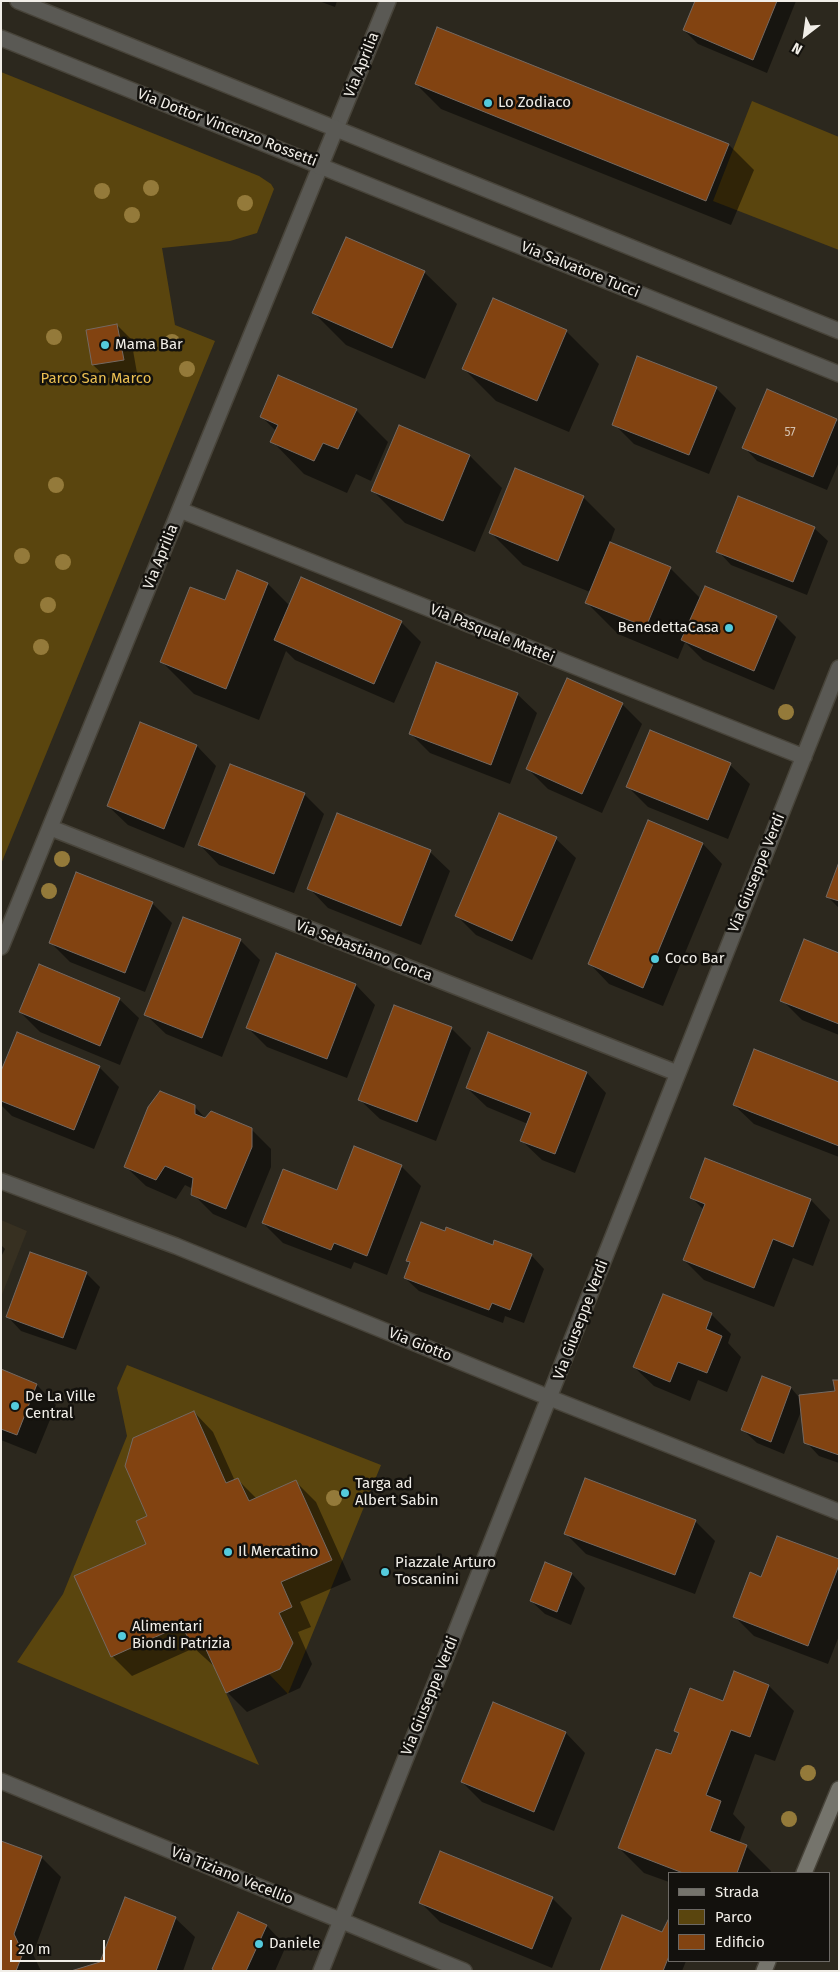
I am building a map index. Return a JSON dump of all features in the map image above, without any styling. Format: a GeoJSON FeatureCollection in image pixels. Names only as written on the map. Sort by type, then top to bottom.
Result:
{"type":"FeatureCollection","features":[{"type":"Feature","properties":{"kind":"main road"},"geometry":{"type":"LineString","coordinates":[[804,1872],[839,1789]]}},
{"type":"Feature","properties":{"kind":"street"},"geometry":{"type":"LineString","coordinates":[[18,1],[839,331]]}},
{"type":"Feature","properties":{"kind":"street","name":"Via Aprilia"},"geometry":{"type":"LineString","coordinates":[[336,128],[388,1]]}},
{"type":"Feature","properties":{"kind":"street","name":"Via Dottor Vincenzo Rossetti"},"geometry":{"type":"LineString","coordinates":[[1,38],[320,167],[336,128]]}},
{"type":"Feature","properties":{"kind":"street","name":"Via Aprilia"},"geometry":{"type":"LineString","coordinates":[[1,947],[320,167]]}},
{"type":"Feature","properties":{"kind":"street","name":"Via Salvatore Tucci"},"geometry":{"type":"LineString","coordinates":[[320,167],[839,374]]}},
{"type":"Feature","properties":{"kind":"street","name":"Via Pasquale Mattei"},"geometry":{"type":"LineString","coordinates":[[180,510],[804,757]]}},
{"type":"Feature","properties":{"kind":"street","name":"Via Giuseppe Verdi"},"geometry":{"type":"LineString","coordinates":[[321,1971],[838,672]]}},
{"type":"Feature","properties":{"kind":"street","name":"Via Sebastiano Conca"},"geometry":{"type":"LineString","coordinates":[[51,828],[677,1073]]}},
{"type":"Feature","properties":{"kind":"street","name":"Via Giotto"},"geometry":{"type":"LineString","coordinates":[[1,1181],[176,1246],[550,1398],[839,1512]]}},
{"type":"Feature","properties":{"kind":"street","name":"Via Tiziano Vecellio"},"geometry":{"type":"LineString","coordinates":[[1,1781],[464,1971]]}},
{"type":"Feature","properties":{"kind":"shaded area"},"geometry":{"type":"Polygon","coordinates":[[[1,1220],[27,1231],[1,1297],[1,1220]]]}},
{"type":"Feature","properties":{"kind":"green space","name":"Parco San Marco"},"geometry":{"type":"Polygon","coordinates":[[[1,72],[259,176],[271,184],[274,189],[257,233],[230,241],[162,248],[175,325],[215,341],[1,864],[1,72]]]}},
{"type":"Feature","properties":{"kind":"green space"},"geometry":{"type":"Polygon","coordinates":[[[752,101],[839,137],[839,250],[713,201],[752,101]]]}},
{"type":"Feature","properties":{"kind":"green space"},"geometry":{"type":"Polygon","coordinates":[[[127,1365],[381,1465],[288,1694],[269,1674],[226,1693],[259,1765],[17,1662],[63,1594],[127,1436],[117,1388],[127,1365]]]}},
{"type":"Feature","properties":{"kind":"building"},"geometry":{"type":"Polygon","coordinates":[[[695,1],[777,1],[753,60],[683,30],[695,1]]]}},
{"type":"Feature","properties":{"kind":"building"},"geometry":{"type":"Polygon","coordinates":[[[437,27],[729,144],[706,201],[415,84],[437,27]]]}},
{"type":"Feature","properties":{"kind":"building"},"geometry":{"type":"Polygon","coordinates":[[[346,237],[425,271],[392,348],[312,313],[346,237]]]}},
{"type":"Feature","properties":{"kind":"building"},"geometry":{"type":"Polygon","coordinates":[[[493,298],[567,330],[537,401],[462,369],[493,298]]]}},
{"type":"Feature","properties":{"kind":"building","name":"Mama Bar"},"geometry":{"type":"Polygon","coordinates":[[[117,324],[124,360],[92,365],[86,330],[117,324]]]}},
{"type":"Feature","properties":{"kind":"building"},"geometry":{"type":"Polygon","coordinates":[[[637,356],[717,387],[689,455],[612,425],[637,356]]]}},
{"type":"Feature","properties":{"kind":"building"},"geometry":{"type":"Polygon","coordinates":[[[278,375],[357,409],[338,449],[323,443],[314,461],[270,442],[278,425],[260,417],[278,375]]]}},
{"type":"Feature","properties":{"kind":"building"},"geometry":{"type":"Polygon","coordinates":[[[767,389],[837,419],[813,477],[742,448],[767,389]]]}},
{"type":"Feature","properties":{"kind":"building"},"geometry":{"type":"Polygon","coordinates":[[[399,425],[470,455],[443,521],[371,491],[399,425]]]}},
{"type":"Feature","properties":{"kind":"building"},"geometry":{"type":"Polygon","coordinates":[[[515,468],[584,496],[558,561],[489,533],[515,468]]]}},
{"type":"Feature","properties":{"kind":"building"},"geometry":{"type":"Polygon","coordinates":[[[738,496],[815,527],[793,582],[716,552],[738,496]]]}},
{"type":"Feature","properties":{"kind":"building"},"geometry":{"type":"Polygon","coordinates":[[[610,542],[671,567],[646,627],[585,603],[610,542]]]}},
{"type":"Feature","properties":{"kind":"building"},"geometry":{"type":"Polygon","coordinates":[[[237,570],[268,583],[226,689],[160,662],[190,587],[225,600],[237,570]]]}},
{"type":"Feature","properties":{"kind":"building"},"geometry":{"type":"Polygon","coordinates":[[[301,577],[402,621],[374,684],[274,640],[301,577]]]}},
{"type":"Feature","properties":{"kind":"building","name":"BenedettaCasa"},"geometry":{"type":"Polygon","coordinates":[[[705,586],[777,616],[754,671],[681,640],[705,586]]]}},
{"type":"Feature","properties":{"kind":"building"},"geometry":{"type":"Polygon","coordinates":[[[436,662],[518,693],[491,765],[409,734],[436,662]]]}},
{"type":"Feature","properties":{"kind":"building"},"geometry":{"type":"Polygon","coordinates":[[[567,678],[623,703],[582,794],[526,769],[567,678]]]}},
{"type":"Feature","properties":{"kind":"building"},"geometry":{"type":"Polygon","coordinates":[[[140,722],[197,745],[164,829],[107,806],[140,722]]]}},
{"type":"Feature","properties":{"kind":"building"},"geometry":{"type":"Polygon","coordinates":[[[650,730],[731,763],[708,820],[626,787],[650,730]]]}},
{"type":"Feature","properties":{"kind":"building"},"geometry":{"type":"Polygon","coordinates":[[[230,764],[305,793],[274,874],[198,845],[230,764]]]}},
{"type":"Feature","properties":{"kind":"building"},"geometry":{"type":"Polygon","coordinates":[[[337,813],[431,850],[401,926],[307,889],[337,813]]]}},
{"type":"Feature","properties":{"kind":"building"},"geometry":{"type":"Polygon","coordinates":[[[499,813],[557,837],[512,941],[455,916],[499,813]]]}},
{"type":"Feature","properties":{"kind":"building"},"geometry":{"type":"Polygon","coordinates":[[[648,820],[703,843],[643,988],[588,964],[648,820]]]}},
{"type":"Feature","properties":{"kind":"building"},"geometry":{"type":"Polygon","coordinates":[[[839,862],[839,901],[826,897],[839,862]]]}},
{"type":"Feature","properties":{"kind":"building"},"geometry":{"type":"Polygon","coordinates":[[[76,872],[153,902],[125,973],[49,943],[76,872]]]}},
{"type":"Feature","properties":{"kind":"building"},"geometry":{"type":"Polygon","coordinates":[[[183,917],[241,939],[202,1038],[144,1015],[183,917]]]}},
{"type":"Feature","properties":{"kind":"building"},"geometry":{"type":"Polygon","coordinates":[[[804,939],[839,953],[839,1024],[780,1001],[804,939]]]}},
{"type":"Feature","properties":{"kind":"building"},"geometry":{"type":"Polygon","coordinates":[[[276,953],[356,984],[327,1059],[246,1028],[276,953]]]}},
{"type":"Feature","properties":{"kind":"building"},"geometry":{"type":"Polygon","coordinates":[[[39,964],[120,998],[100,1046],[19,1012],[39,964]]]}},
{"type":"Feature","properties":{"kind":"building"},"geometry":{"type":"Polygon","coordinates":[[[394,1005],[452,1027],[417,1122],[358,1100],[394,1005]]]}},
{"type":"Feature","properties":{"kind":"building"},"geometry":{"type":"Polygon","coordinates":[[[17,1032],[100,1066],[74,1130],[1,1101],[1,1071],[17,1032]]]}},
{"type":"Feature","properties":{"kind":"building"},"geometry":{"type":"Polygon","coordinates":[[[488,1032],[587,1072],[555,1154],[520,1141],[531,1113],[466,1088],[488,1032]]]}},
{"type":"Feature","properties":{"kind":"building"},"geometry":{"type":"Polygon","coordinates":[[[754,1049],[839,1082],[839,1146],[733,1105],[754,1049]]]}},
{"type":"Feature","properties":{"kind":"building"},"geometry":{"type":"Polygon","coordinates":[[[160,1091],[195,1105],[195,1114],[205,1118],[211,1111],[252,1128],[252,1147],[226,1209],[191,1195],[193,1178],[165,1166],[156,1180],[124,1167],[148,1107],[160,1091]]]}},
{"type":"Feature","properties":{"kind":"building"},"geometry":{"type":"Polygon","coordinates":[[[354,1146],[402,1165],[367,1256],[334,1243],[331,1250],[262,1223],[283,1169],[337,1190],[354,1146]]]}},
{"type":"Feature","properties":{"kind":"building"},"geometry":{"type":"Polygon","coordinates":[[[705,1158],[811,1199],[793,1247],[773,1239],[754,1288],[683,1260],[705,1204],[690,1198],[705,1158]]]}},
{"type":"Feature","properties":{"kind":"building"},"geometry":{"type":"Polygon","coordinates":[[[421,1222],[445,1231],[446,1227],[493,1245],[494,1240],[532,1254],[510,1310],[492,1303],[489,1310],[404,1278],[410,1262],[406,1261],[421,1222]]]}},
{"type":"Feature","properties":{"kind":"building"},"geometry":{"type":"Polygon","coordinates":[[[30,1252],[87,1272],[63,1338],[6,1317],[30,1252]]]}},
{"type":"Feature","properties":{"kind":"building"},"geometry":{"type":"Polygon","coordinates":[[[663,1294],[712,1313],[706,1329],[722,1336],[707,1373],[678,1362],[670,1382],[633,1367],[663,1294]]]}},
{"type":"Feature","properties":{"kind":"building","name":"De La Ville Central"},"geometry":{"type":"Polygon","coordinates":[[[1,1369],[37,1384],[17,1435],[1,1429],[1,1369]]]}},
{"type":"Feature","properties":{"kind":"building"},"geometry":{"type":"Polygon","coordinates":[[[762,1376],[791,1387],[771,1442],[741,1430],[762,1376]]]}},
{"type":"Feature","properties":{"kind":"building"},"geometry":{"type":"Polygon","coordinates":[[[833,1380],[839,1380],[839,1455],[804,1443],[799,1395],[835,1391],[833,1380]]]}},
{"type":"Feature","properties":{"kind":"building","name":"Il Mercatino"},"geometry":{"type":"Polygon","coordinates":[[[194,1411],[226,1483],[238,1478],[249,1501],[296,1480],[332,1560],[281,1582],[292,1607],[279,1613],[293,1643],[280,1669],[226,1693],[204,1645],[193,1649],[182,1625],[111,1657],[74,1576],[146,1544],[136,1521],[147,1516],[125,1466],[133,1438],[194,1411]]]}},
{"type":"Feature","properties":{"kind":"building"},"geometry":{"type":"Polygon","coordinates":[[[585,1478],[696,1520],[675,1575],[564,1534],[585,1478]]]}},
{"type":"Feature","properties":{"kind":"building"},"geometry":{"type":"Polygon","coordinates":[[[777,1536],[839,1559],[839,1565],[808,1646],[733,1617],[750,1572],[761,1577],[777,1536]]]}},
{"type":"Feature","properties":{"kind":"building"},"geometry":{"type":"Polygon","coordinates":[[[545,1562],[572,1573],[557,1612],[530,1601],[545,1562]]]}},
{"type":"Feature","properties":{"kind":"building"},"geometry":{"type":"Polygon","coordinates":[[[734,1671],[769,1685],[750,1737],[731,1730],[706,1795],[721,1801],[710,1831],[747,1845],[737,1872],[680,1872],[618,1848],[656,1749],[671,1754],[679,1733],[674,1731],[690,1688],[723,1701],[734,1671]]]}},
{"type":"Feature","properties":{"kind":"building"},"geometry":{"type":"Polygon","coordinates":[[[493,1702],[566,1732],[534,1812],[461,1782],[493,1702]]]}},
{"type":"Feature","properties":{"kind":"building"},"geometry":{"type":"Polygon","coordinates":[[[1,1841],[42,1856],[14,1934],[23,1953],[16,1971],[1,1971],[1,1841]]]}},
{"type":"Feature","properties":{"kind":"building"},"geometry":{"type":"Polygon","coordinates":[[[440,1851],[553,1897],[532,1949],[419,1903],[440,1851]]]}},
{"type":"Feature","properties":{"kind":"building"},"geometry":{"type":"Polygon","coordinates":[[[125,1897],[176,1917],[156,1971],[71,1971],[100,1962],[125,1897]]]}},
{"type":"Feature","properties":{"kind":"building"},"geometry":{"type":"Polygon","coordinates":[[[238,1912],[267,1925],[246,1971],[215,1971],[212,1969],[238,1912]]]}},
{"type":"Feature","properties":{"kind":"building"},"geometry":{"type":"Polygon","coordinates":[[[622,1915],[662,1932],[668,1920],[668,1958],[663,1971],[600,1971],[622,1915]]]}},
{"type":"Feature","properties":{"kind":"place","name":"Lo Zodiaco"},"geometry":{"type":"Point","coordinates":[488,103]}},
{"type":"Feature","properties":{"kind":"place","name":"Mama Bar"},"geometry":{"type":"Point","coordinates":[105,345]}},
{"type":"Feature","properties":{"kind":"place","name":"BenedettaCasa"},"geometry":{"type":"Point","coordinates":[729,628]}},
{"type":"Feature","properties":{"kind":"place","name":"Coco Bar"},"geometry":{"type":"Point","coordinates":[655,959]}},
{"type":"Feature","properties":{"kind":"place","name":"De La Ville Central"},"geometry":{"type":"Point","coordinates":[15,1406]}},
{"type":"Feature","properties":{"kind":"place","name":"Targa ad Albert Sabin"},"geometry":{"type":"Point","coordinates":[345,1493]}},
{"type":"Feature","properties":{"kind":"place","name":"Il Mercatino"},"geometry":{"type":"Point","coordinates":[228,1552]}},
{"type":"Feature","properties":{"kind":"place","name":"Piazzale Arturo Toscanini"},"geometry":{"type":"Point","coordinates":[385,1572]}},
{"type":"Feature","properties":{"kind":"place","name":"Alimentari Biondi Patrizia"},"geometry":{"type":"Point","coordinates":[122,1636]}},
{"type":"Feature","properties":{"kind":"place","name":"Daniele"},"geometry":{"type":"Point","coordinates":[259,1944]}}]}
